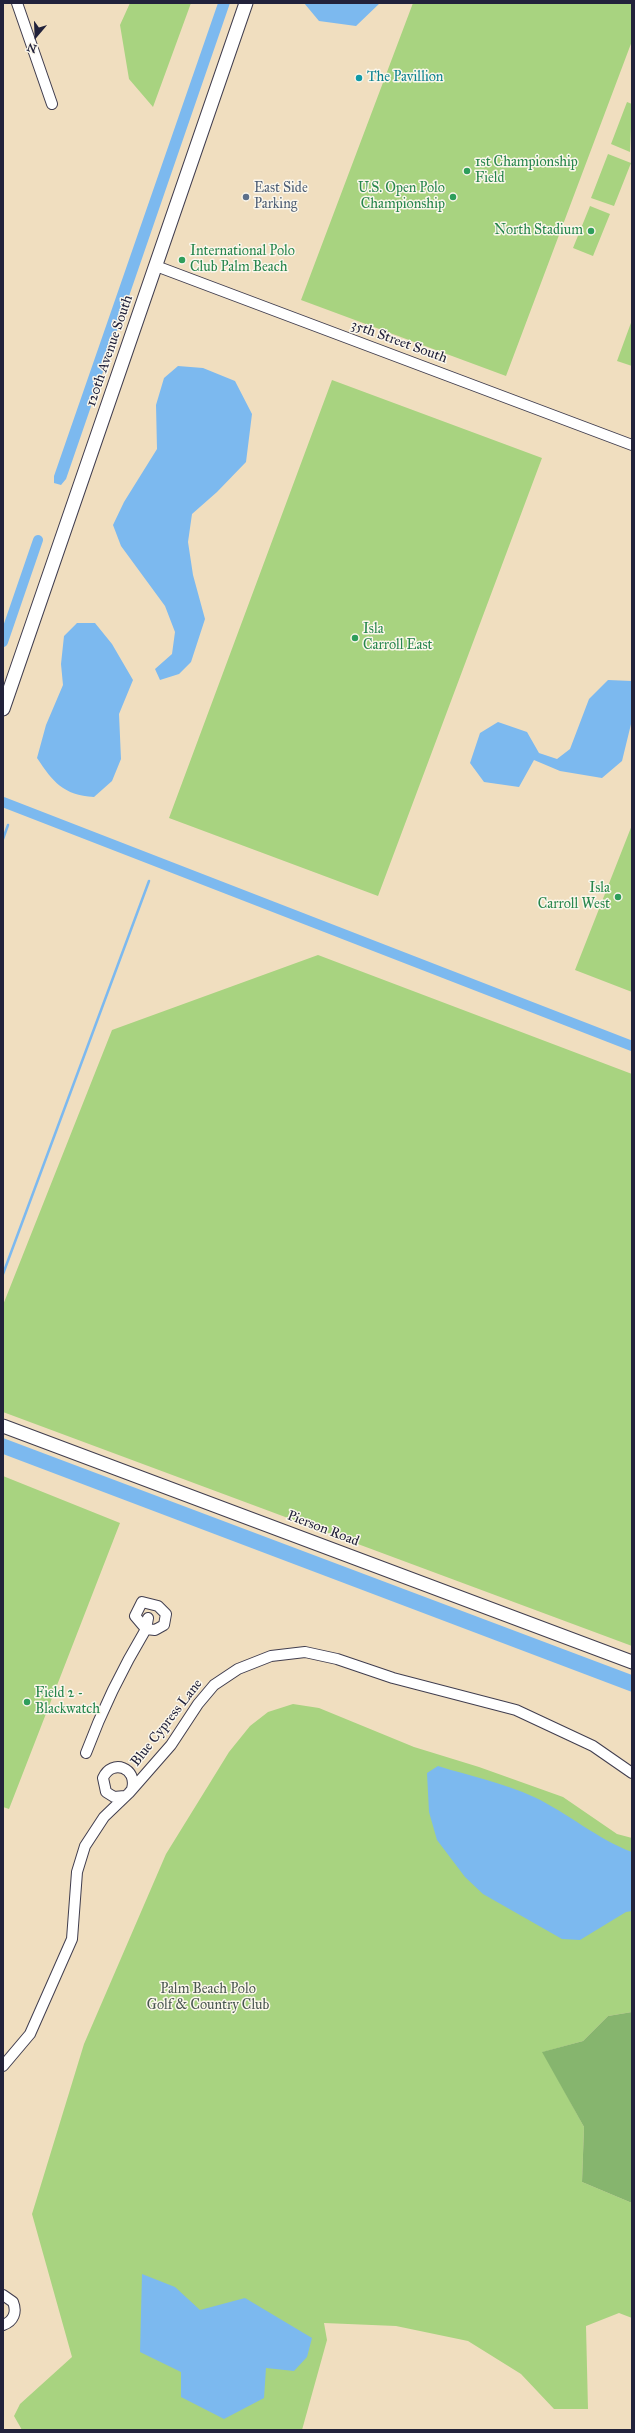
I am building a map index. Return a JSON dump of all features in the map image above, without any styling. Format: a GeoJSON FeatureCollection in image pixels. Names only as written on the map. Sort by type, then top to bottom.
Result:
{"type":"FeatureCollection","features":[{"type":"Feature","properties":{"kind":"street"},"geometry":{"type":"LineString","coordinates":[[17,3],[52,104]]}},
{"type":"Feature","properties":{"kind":"street","name":"120th Avenue South"},"geometry":{"type":"LineString","coordinates":[[3,709],[246,3]]}},
{"type":"Feature","properties":{"kind":"street","name":"35th Street South"},"geometry":{"type":"LineString","coordinates":[[156,266],[632,445]]}},
{"type":"Feature","properties":{"kind":"street","name":"Pierson Road"},"geometry":{"type":"LineString","coordinates":[[3,1426],[632,1662]]}},
{"type":"Feature","properties":{"kind":"street"},"geometry":{"type":"LineString","coordinates":[[86,1753],[100,1715],[146,1629],[148,1618]]}},
{"type":"Feature","properties":{"kind":"street","name":"Blue Cypress Lane"},"geometry":{"type":"LineString","coordinates":[[3,2066],[30,2034],[72,1939],[77,1872],[85,1846],[104,1817],[171,1745],[198,1704],[214,1686],[238,1669],[271,1656],[305,1652],[516,1710],[593,1746],[632,1773]]}},
{"type":"Feature","properties":{"kind":"street"},"geometry":{"type":"LineString","coordinates":[[3,2295],[13,2302],[15,2312],[10,2321],[3,2325]]}},
{"type":"Feature","properties":{"kind":"green space"},"geometry":{"type":"Polygon","coordinates":[[[130,3],[191,3],[153,107],[129,79],[120,25],[130,3]]]}},
{"type":"Feature","properties":{"kind":"green space","name":"1st Championship Field"},"geometry":{"type":"Polygon","coordinates":[[[413,3],[632,3],[632,41],[506,376],[301,300],[413,3]]]}},
{"type":"Feature","properties":{"kind":"green space"},"geometry":{"type":"Polygon","coordinates":[[[627,102],[632,104],[630,152],[611,144],[627,102]]]}},
{"type":"Feature","properties":{"kind":"green space"},"geometry":{"type":"Polygon","coordinates":[[[608,154],[631,163],[614,206],[591,198],[608,154]]]}},
{"type":"Feature","properties":{"kind":"green space","name":"North Stadium"},"geometry":{"type":"Polygon","coordinates":[[[590,206],[610,214],[593,256],[573,248],[590,206]]]}},
{"type":"Feature","properties":{"kind":"green space"},"geometry":{"type":"Polygon","coordinates":[[[632,320],[632,366],[617,361],[632,320]]]}},
{"type":"Feature","properties":{"kind":"green space","name":"Isla Carroll East"},"geometry":{"type":"Polygon","coordinates":[[[332,380],[542,458],[378,896],[169,818],[332,380]]]}},
{"type":"Feature","properties":{"kind":"green space","name":"Isla Carroll West"},"geometry":{"type":"Polygon","coordinates":[[[632,825],[632,992],[575,970],[632,825]]]}},
{"type":"Feature","properties":{"kind":"green space"},"geometry":{"type":"Polygon","coordinates":[[[318,955],[632,1074],[632,1646],[3,1412],[3,1305],[112,1030],[318,955]]]}},
{"type":"Feature","properties":{"kind":"green space","name":"Field 2 - Blackwatch"},"geometry":{"type":"Polygon","coordinates":[[[3,1476],[120,1523],[9,1809],[3,1807],[3,1476]]]}},
{"type":"Feature","properties":{"kind":"green space","name":"Palm Beach Polo Golf & Country Club"},"geometry":{"type":"Polygon","coordinates":[[[293,1704],[319,1708],[414,1747],[479,1767],[563,1797],[617,1834],[632,1838],[632,2012],[608,2016],[583,2041],[543,2052],[584,2127],[582,2182],[632,2203],[632,2318],[619,2313],[586,2326],[588,2409],[554,2409],[521,2374],[468,2341],[396,2326],[324,2323],[327,2340],[302,2430],[22,2430],[14,2416],[20,2404],[72,2357],[32,2214],[84,2044],[166,1854],[229,1752],[250,1726],[268,1712],[293,1704]]]}},
{"type":"Feature","properties":{"kind":"green space"},"geometry":{"type":"Polygon","coordinates":[[[632,2012],[632,2203],[582,2182],[584,2127],[542,2052],[583,2041],[608,2016],[632,2012]]]}},
{"type":"Feature","properties":{"kind":"water"},"geometry":{"type":"Polygon","coordinates":[[[218,3],[230,3],[66,479],[61,485],[54,483],[54,476],[218,3]]]}},
{"type":"Feature","properties":{"kind":"water"},"geometry":{"type":"Polygon","coordinates":[[[304,3],[380,3],[356,26],[319,21],[304,3]]]}},
{"type":"Feature","properties":{"kind":"water"},"geometry":{"type":"Polygon","coordinates":[[[178,366],[203,368],[235,381],[252,414],[246,462],[217,492],[192,514],[188,542],[193,575],[205,619],[191,662],[179,674],[160,680],[155,669],[172,654],[175,632],[165,606],[121,546],[113,525],[124,502],[157,449],[156,405],[164,378],[178,366]]]}},
{"type":"Feature","properties":{"kind":"water"},"geometry":{"type":"Polygon","coordinates":[[[77,623],[95,623],[112,644],[133,680],[119,714],[121,759],[112,781],[94,797],[83,796],[60,786],[48,774],[37,758],[46,725],[63,685],[61,664],[64,636],[77,623]]]}},
{"type":"Feature","properties":{"kind":"water"},"geometry":{"type":"Polygon","coordinates":[[[608,680],[632,681],[632,720],[622,761],[602,778],[560,771],[534,760],[519,787],[484,782],[470,763],[480,733],[498,722],[527,732],[539,753],[557,759],[570,749],[589,699],[608,680]]]}},
{"type":"Feature","properties":{"kind":"water"},"geometry":{"type":"Polygon","coordinates":[[[3,1438],[632,1675],[632,1692],[3,1454],[3,1438]]]}},
{"type":"Feature","properties":{"kind":"water"},"geometry":{"type":"Polygon","coordinates":[[[438,1766],[523,1792],[547,1803],[619,1847],[632,1852],[632,1911],[626,1912],[580,1940],[562,1939],[483,1894],[465,1877],[437,1840],[429,1812],[427,1773],[438,1766]]]}},
{"type":"Feature","properties":{"kind":"water"},"geometry":{"type":"Polygon","coordinates":[[[142,2274],[175,2287],[200,2310],[245,2298],[312,2338],[307,2357],[294,2371],[266,2368],[264,2398],[224,2419],[181,2397],[181,2372],[140,2352],[142,2274]]]}},
{"type":"Feature","properties":{"kind":"waterway"},"geometry":{"type":"LineString","coordinates":[[3,642],[38,540]]}},
{"type":"Feature","properties":{"kind":"waterway"},"geometry":{"type":"LineString","coordinates":[[3,802],[632,1046]]}},
{"type":"Feature","properties":{"kind":"waterway"},"geometry":{"type":"LineString","coordinates":[[3,839],[8,825]]}},
{"type":"Feature","properties":{"kind":"waterway"},"geometry":{"type":"LineString","coordinates":[[3,1274],[149,881]]}},
{"type":"Feature","properties":{"kind":"place","name":"The Pavillion"},"geometry":{"type":"Point","coordinates":[359,78]}},
{"type":"Feature","properties":{"kind":"place","name":"1st Championship Field"},"geometry":{"type":"Point","coordinates":[467,171]}},
{"type":"Feature","properties":{"kind":"place","name":"East Side Parking"},"geometry":{"type":"Point","coordinates":[246,197]}},
{"type":"Feature","properties":{"kind":"place","name":"U.S. Open Polo Championship"},"geometry":{"type":"Point","coordinates":[453,197]}},
{"type":"Feature","properties":{"kind":"place","name":"North Stadium"},"geometry":{"type":"Point","coordinates":[591,231]}},
{"type":"Feature","properties":{"kind":"place","name":"International Polo Club Palm Beach"},"geometry":{"type":"Point","coordinates":[182,260]}},
{"type":"Feature","properties":{"kind":"place","name":"Isla Carroll East"},"geometry":{"type":"Point","coordinates":[355,638]}},
{"type":"Feature","properties":{"kind":"place","name":"Isla Carroll West"},"geometry":{"type":"Point","coordinates":[618,897]}},
{"type":"Feature","properties":{"kind":"place","name":"Field 2 - Blackwatch"},"geometry":{"type":"Point","coordinates":[27,1702]}}]}
